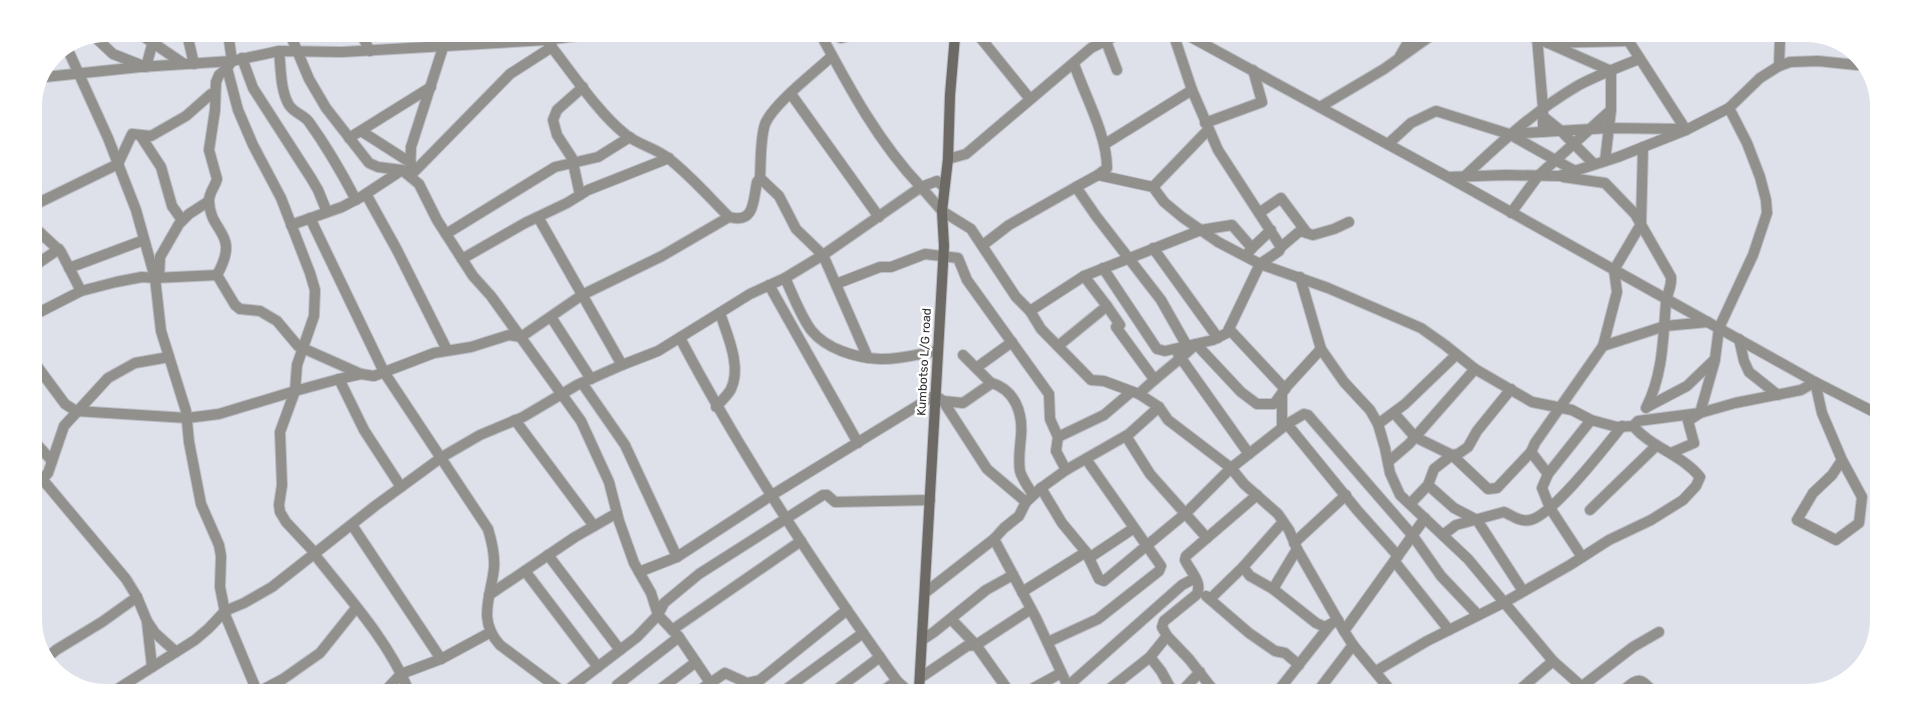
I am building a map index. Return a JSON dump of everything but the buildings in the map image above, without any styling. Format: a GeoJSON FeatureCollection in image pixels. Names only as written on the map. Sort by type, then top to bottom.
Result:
{"type":"FeatureCollection","features":[{"type":"Feature","properties":{"kind":"main road","name":"Kumbotso L/G road"},"geometry":{"type":"LineString","coordinates":[[920,684],[930,500],[939,398],[937,351],[943,255],[942,210],[948,159],[950,95],[954,42]]}},
{"type":"Feature","properties":{"kind":"street"},"geometry":{"type":"LineString","coordinates":[[146,67],[153,42]]}},
{"type":"Feature","properties":{"kind":"street"},"geometry":{"type":"LineString","coordinates":[[159,42],[189,64]]}},
{"type":"Feature","properties":{"kind":"street"},"geometry":{"type":"LineString","coordinates":[[188,42],[189,64]]}},
{"type":"Feature","properties":{"kind":"street"},"geometry":{"type":"LineString","coordinates":[[229,42],[234,62],[238,110],[252,145],[281,198],[315,290],[314,316],[297,365],[295,391],[280,432],[282,477],[280,512],[385,645],[406,684]]}},
{"type":"Feature","properties":{"kind":"street"},"geometry":{"type":"LineString","coordinates":[[294,42],[309,79],[326,108],[373,166],[406,173],[419,184],[446,234],[473,276],[491,296],[581,421],[609,482],[617,513],[639,572],[651,592],[658,615],[676,633],[712,684]]}},
{"type":"Feature","properties":{"kind":"street"},"geometry":{"type":"LineString","coordinates":[[366,42],[370,50]]}},
{"type":"Feature","properties":{"kind":"street"},"geometry":{"type":"LineString","coordinates":[[50,77],[146,67],[234,62],[279,51],[342,52],[431,42]]}},
{"type":"Feature","properties":{"kind":"street"},"geometry":{"type":"LineString","coordinates":[[406,173],[411,163],[411,147],[445,42]]}},
{"type":"Feature","properties":{"kind":"street"},"geometry":{"type":"LineString","coordinates":[[542,42],[549,43],[602,111],[630,137],[669,158],[729,216],[738,219],[750,213],[757,182],[760,178],[765,126],[768,118],[832,56]]}},
{"type":"Feature","properties":{"kind":"street"},"geometry":{"type":"LineString","coordinates":[[825,42],[854,97],[887,145],[942,210],[971,229],[1016,297],[1030,311],[1041,329],[1091,380],[1104,381],[1135,393],[1159,407],[1168,420],[1231,468],[1244,484],[1283,522],[1334,623],[1344,631],[1385,684]]}},
{"type":"Feature","properties":{"kind":"street"},"geometry":{"type":"LineString","coordinates":[[984,42],[1030,100]]}},
{"type":"Feature","properties":{"kind":"street"},"geometry":{"type":"LineString","coordinates":[[948,159],[966,154],[1101,42]]}},
{"type":"Feature","properties":{"kind":"street"},"geometry":{"type":"LineString","coordinates":[[1109,42],[1117,70]]}},
{"type":"Feature","properties":{"kind":"street"},"geometry":{"type":"LineString","coordinates":[[1176,42],[1192,90],[1218,150],[1282,247]]}},
{"type":"Feature","properties":{"kind":"street"},"geometry":{"type":"LineString","coordinates":[[1200,42],[1448,177],[1815,382],[1870,410]]}},
{"type":"Feature","properties":{"kind":"street"},"geometry":{"type":"LineString","coordinates":[[1398,58],[1408,42]]}},
{"type":"Feature","properties":{"kind":"street"},"geometry":{"type":"LineString","coordinates":[[1320,107],[1422,42]]}},
{"type":"Feature","properties":{"kind":"street"},"geometry":{"type":"LineString","coordinates":[[1539,42],[1543,132]]}},
{"type":"Feature","properties":{"kind":"street"},"geometry":{"type":"LineString","coordinates":[[1546,42],[1610,71]]}},
{"type":"Feature","properties":{"kind":"street"},"geometry":{"type":"LineString","coordinates":[[1629,42],[1686,130]]}},
{"type":"Feature","properties":{"kind":"street"},"geometry":{"type":"LineString","coordinates":[[1779,66],[1780,42]]}},
{"type":"Feature","properties":{"kind":"street"},"geometry":{"type":"LineString","coordinates":[[101,43],[114,54],[146,67]]}},
{"type":"Feature","properties":{"kind":"street"},"geometry":{"type":"LineString","coordinates":[[291,225],[356,200],[406,173],[510,74],[549,43]]}},
{"type":"Feature","properties":{"kind":"street"},"geometry":{"type":"LineString","coordinates":[[279,51],[289,105],[305,116],[356,200]]}},
{"type":"Feature","properties":{"kind":"street"},"geometry":{"type":"LineString","coordinates":[[70,54],[136,210],[157,278]]}},
{"type":"Feature","properties":{"kind":"street"},"geometry":{"type":"LineString","coordinates":[[1465,176],[1509,134],[1581,84],[1639,59]]}},
{"type":"Feature","properties":{"kind":"street"},"geometry":{"type":"LineString","coordinates":[[1559,176],[1605,161],[1686,130],[1729,108],[1760,78],[1779,66],[1790,62],[1818,61],[1854,65]]}},
{"type":"Feature","properties":{"kind":"street"},"geometry":{"type":"LineString","coordinates":[[217,275],[226,255],[226,244],[209,201],[210,193],[217,179],[209,150],[215,110],[216,82],[219,75],[234,62]]}},
{"type":"Feature","properties":{"kind":"street"},"geometry":{"type":"LineString","coordinates":[[234,62],[311,178],[327,212]]}},
{"type":"Feature","properties":{"kind":"street"},"geometry":{"type":"LineString","coordinates":[[983,245],[1009,225],[1098,175],[1107,168],[1105,144],[1074,64]]}},
{"type":"Feature","properties":{"kind":"street"},"geometry":{"type":"LineString","coordinates":[[1153,187],[1206,126],[1262,102],[1253,70]]}},
{"type":"Feature","properties":{"kind":"street"},"geometry":{"type":"LineString","coordinates":[[1605,161],[1611,110],[1610,71]]}},
{"type":"Feature","properties":{"kind":"street"},"geometry":{"type":"LineString","coordinates":[[349,138],[431,87]]}},
{"type":"Feature","properties":{"kind":"street"},"geometry":{"type":"LineString","coordinates":[[580,195],[574,163],[557,135],[553,120],[558,110],[583,87]]}},
{"type":"Feature","properties":{"kind":"street"},"geometry":{"type":"LineString","coordinates":[[1105,144],[1192,90]]}},
{"type":"Feature","properties":{"kind":"street"},"geometry":{"type":"LineString","coordinates":[[42,201],[118,164],[132,134],[151,136],[186,116],[211,94]]}},
{"type":"Feature","properties":{"kind":"street"},"geometry":{"type":"LineString","coordinates":[[791,94],[879,217]]}},
{"type":"Feature","properties":{"kind":"street"},"geometry":{"type":"LineString","coordinates":[[1671,453],[1694,443],[1688,421],[1700,413],[1715,359],[1719,328],[1754,255],[1767,213],[1760,177],[1747,143],[1729,108]]}},
{"type":"Feature","properties":{"kind":"street"},"geometry":{"type":"LineString","coordinates":[[1512,213],[1538,176],[1611,110]]}},
{"type":"Feature","properties":{"kind":"street"},"geometry":{"type":"LineString","coordinates":[[1388,144],[1411,123],[1436,111],[1509,134],[1575,171]]}},
{"type":"Feature","properties":{"kind":"street"},"geometry":{"type":"LineString","coordinates":[[1541,112],[1594,164]]}},
{"type":"Feature","properties":{"kind":"street"},"geometry":{"type":"LineString","coordinates":[[1509,134],[1609,128],[1686,130]]}},
{"type":"Feature","properties":{"kind":"street"},"geometry":{"type":"LineString","coordinates":[[361,131],[411,163]]}},
{"type":"Feature","properties":{"kind":"street"},"geometry":{"type":"LineString","coordinates":[[140,135],[161,167],[172,206],[182,220]]}},
{"type":"Feature","properties":{"kind":"street"},"geometry":{"type":"LineString","coordinates":[[446,234],[555,167],[598,157],[630,137]]}},
{"type":"Feature","properties":{"kind":"street"},"geometry":{"type":"LineString","coordinates":[[1394,412],[1415,437],[1452,455],[1488,489],[1497,488],[1531,452],[1535,443],[1603,346],[1617,292],[1614,270],[1641,224],[1643,147]]}},
{"type":"Feature","properties":{"kind":"street"},"geometry":{"type":"LineString","coordinates":[[462,259],[588,190],[669,158]]}},
{"type":"Feature","properties":{"kind":"street"},"geometry":{"type":"LineString","coordinates":[[1098,175],[1153,187],[1164,202],[1218,242],[1249,252]]}},
{"type":"Feature","properties":{"kind":"street"},"geometry":{"type":"LineString","coordinates":[[1448,177],[1559,176],[1605,183],[1635,214],[1670,276],[1672,284],[1667,299],[1664,349],[1656,383],[1647,407]]}},
{"type":"Feature","properties":{"kind":"street"},"geometry":{"type":"LineString","coordinates":[[760,178],[779,196],[796,229],[823,255],[868,358]]}},
{"type":"Feature","properties":{"kind":"street"},"geometry":{"type":"LineString","coordinates":[[125,684],[195,640],[225,611],[244,603],[272,587],[442,457],[480,435],[515,420],[586,381],[622,364],[658,351],[750,294],[785,278],[823,255],[921,187],[937,180],[944,187]]}},
{"type":"Feature","properties":{"kind":"street"},"geometry":{"type":"LineString","coordinates":[[1076,187],[1161,300],[1192,345],[1241,392],[1257,404],[1274,404],[1321,348]]}},
{"type":"Feature","properties":{"kind":"street"},"geometry":{"type":"LineString","coordinates":[[366,194],[398,250],[447,350]]}},
{"type":"Feature","properties":{"kind":"street"},"geometry":{"type":"LineString","coordinates":[[1259,213],[1281,198],[1307,233]]}},
{"type":"Feature","properties":{"kind":"street"},"geometry":{"type":"LineString","coordinates":[[209,201],[178,224],[160,257],[157,278],[161,331],[186,411],[189,442],[201,504],[219,545],[221,556],[220,587],[225,611],[254,684]]}},
{"type":"Feature","properties":{"kind":"street"},"geometry":{"type":"LineString","coordinates":[[217,275],[235,305],[240,309],[260,311],[277,320],[298,346],[303,349],[361,374],[374,376],[434,353],[471,347],[509,335],[521,337],[582,295],[662,256],[729,216]]}},
{"type":"Feature","properties":{"kind":"street"},"geometry":{"type":"LineString","coordinates":[[538,217],[622,364]]}},
{"type":"Feature","properties":{"kind":"street"},"geometry":{"type":"LineString","coordinates":[[310,218],[384,372],[488,529],[493,547],[494,566],[486,612],[493,638],[500,646],[552,684]]}},
{"type":"Feature","properties":{"kind":"street"},"geometry":{"type":"LineString","coordinates":[[1102,268],[1156,349],[1165,351],[1218,338],[1227,332],[1260,264],[1300,231],[1313,235],[1349,222]]}},
{"type":"Feature","properties":{"kind":"street"},"geometry":{"type":"LineString","coordinates":[[1030,311],[1084,276],[1102,268],[1201,230],[1232,225],[1249,252],[1260,264],[1300,277],[1421,328],[1446,344],[1456,355],[1475,369],[1532,402],[1572,410],[1591,420],[1617,427],[1700,413],[1735,403],[1805,389],[1815,382]]}},
{"type":"Feature","properties":{"kind":"street"},"geometry":{"type":"LineString","coordinates":[[1249,252],[1271,230]]}},
{"type":"Feature","properties":{"kind":"street"},"geometry":{"type":"LineString","coordinates":[[42,235],[59,250],[81,291]]}},
{"type":"Feature","properties":{"kind":"street"},"geometry":{"type":"LineString","coordinates":[[69,268],[144,240]]}},
{"type":"Feature","properties":{"kind":"street"},"geometry":{"type":"LineString","coordinates":[[1153,248],[1218,338]]}},
{"type":"Feature","properties":{"kind":"street"},"geometry":{"type":"LineString","coordinates":[[42,261],[59,250]]}},
{"type":"Feature","properties":{"kind":"street"},"geometry":{"type":"LineString","coordinates":[[836,284],[880,266],[891,267],[925,254],[958,258],[967,280],[1049,394],[1050,418],[1058,438],[1056,451],[1066,470]]}},
{"type":"Feature","properties":{"kind":"street"},"geometry":{"type":"LineString","coordinates":[[42,311],[81,291],[142,277],[217,275]]}},
{"type":"Feature","properties":{"kind":"street"},"geometry":{"type":"LineString","coordinates":[[1084,276],[1120,325],[1116,327],[1154,379]]}},
{"type":"Feature","properties":{"kind":"street"},"geometry":{"type":"LineString","coordinates":[[1300,277],[1321,348],[1344,382],[1370,410],[1378,424],[1394,484],[1400,495],[1468,559],[1553,661],[1578,684]]}},
{"type":"Feature","properties":{"kind":"street"},"geometry":{"type":"LineString","coordinates":[[785,278],[810,328],[819,339],[831,347],[881,360],[937,351]]}},
{"type":"Feature","properties":{"kind":"street"},"geometry":{"type":"LineString","coordinates":[[769,286],[858,442]]}},
{"type":"Feature","properties":{"kind":"street"},"geometry":{"type":"LineString","coordinates":[[1058,346],[1106,306]]}},
{"type":"Feature","properties":{"kind":"street"},"geometry":{"type":"LineString","coordinates":[[716,407],[731,390],[734,379],[731,347],[720,313]]}},
{"type":"Feature","properties":{"kind":"street"},"geometry":{"type":"LineString","coordinates":[[551,317],[586,381],[625,445],[678,557]]}},
{"type":"Feature","properties":{"kind":"street"},"geometry":{"type":"LineString","coordinates":[[1603,346],[1665,326],[1708,322]]}},
{"type":"Feature","properties":{"kind":"street"},"geometry":{"type":"LineString","coordinates":[[1228,329],[1283,391],[1284,426],[1346,495],[1449,630]]}},
{"type":"Feature","properties":{"kind":"street"},"geometry":{"type":"LineString","coordinates":[[680,338],[716,407],[801,541],[900,684]]}},
{"type":"Feature","properties":{"kind":"street"},"geometry":{"type":"LineString","coordinates":[[1739,339],[1749,372],[1778,395]]}},
{"type":"Feature","properties":{"kind":"street"},"geometry":{"type":"LineString","coordinates":[[976,368],[1012,342]]}},
{"type":"Feature","properties":{"kind":"street"},"geometry":{"type":"LineString","coordinates":[[1058,438],[1104,415],[1182,359],[1192,345]]}},
{"type":"Feature","properties":{"kind":"street"},"geometry":{"type":"LineString","coordinates":[[1174,349],[1249,454]]}},
{"type":"Feature","properties":{"kind":"street"},"geometry":{"type":"LineString","coordinates":[[962,355],[991,383],[1003,386],[1012,395],[1019,409],[1022,424],[1019,449],[1020,472],[1033,495]]}},
{"type":"Feature","properties":{"kind":"street"},"geometry":{"type":"LineString","coordinates":[[1378,424],[1394,412],[1456,355]]}},
{"type":"Feature","properties":{"kind":"street"},"geometry":{"type":"LineString","coordinates":[[169,357],[135,363],[108,378],[64,426],[48,473],[43,480],[126,579],[155,633],[176,652]]}},
{"type":"Feature","properties":{"kind":"street"},"geometry":{"type":"LineString","coordinates":[[1443,535],[1456,525],[1504,512],[1521,520],[1539,517],[1582,476],[1647,407],[1687,386],[1715,359]]}},
{"type":"Feature","properties":{"kind":"street"},"geometry":{"type":"LineString","coordinates":[[1388,462],[1415,437],[1475,369]]}},
{"type":"Feature","properties":{"kind":"street"},"geometry":{"type":"LineString","coordinates":[[43,374],[65,404],[76,411],[187,418],[219,414],[295,391],[361,374]]}},
{"type":"Feature","properties":{"kind":"street"},"geometry":{"type":"LineString","coordinates":[[339,379],[364,430],[401,487]]}},
{"type":"Feature","properties":{"kind":"street"},"geometry":{"type":"LineString","coordinates":[[1815,382],[1822,413],[1842,460],[1862,497],[1860,523],[1836,540],[1797,520],[1813,493],[1832,475],[1842,460]]}},
{"type":"Feature","properties":{"kind":"street"},"geometry":{"type":"LineString","coordinates":[[639,572],[678,557],[772,495],[858,442],[939,398],[963,403],[991,383]]}},
{"type":"Feature","properties":{"kind":"street"},"geometry":{"type":"LineString","coordinates":[[1410,504],[1428,485],[1434,468],[1452,455],[1458,454],[1468,447],[1477,431],[1511,389]]}},
{"type":"Feature","properties":{"kind":"street"},"geometry":{"type":"LineString","coordinates":[[939,398],[988,469],[1033,495],[1062,523],[1087,555],[1099,579],[1104,581],[1186,513],[1231,468],[1284,426],[1304,414],[1308,415],[1413,536],[1441,576],[1478,615]]}},
{"type":"Feature","properties":{"kind":"street"},"geometry":{"type":"LineString","coordinates":[[926,592],[994,539],[1019,516],[1033,495],[1066,470],[1126,436],[1142,424],[1159,407]]}},
{"type":"Feature","properties":{"kind":"street"},"geometry":{"type":"LineString","coordinates":[[515,420],[594,526]]}},
{"type":"Feature","properties":{"kind":"street"},"geometry":{"type":"LineString","coordinates":[[1582,557],[1550,508],[1542,488],[1548,474],[1591,420]]}},
{"type":"Feature","properties":{"kind":"street"},"geometry":{"type":"LineString","coordinates":[[1376,671],[1449,630],[1505,602],[1609,540],[1651,520],[1683,500],[1696,486],[1700,477],[1692,468],[1671,453],[1643,437],[1631,424]]}},
{"type":"Feature","properties":{"kind":"street"},"geometry":{"type":"LineString","coordinates":[[1126,436],[1150,474],[1207,538]]}},
{"type":"Feature","properties":{"kind":"street"},"geometry":{"type":"LineString","coordinates":[[1590,510],[1656,446]]}},
{"type":"Feature","properties":{"kind":"street"},"geometry":{"type":"LineString","coordinates":[[43,451],[52,461]]}},
{"type":"Feature","properties":{"kind":"street"},"geometry":{"type":"LineString","coordinates":[[1531,452],[1548,474]]}},
{"type":"Feature","properties":{"kind":"street"},"geometry":{"type":"LineString","coordinates":[[1048,642],[1098,619],[1159,571],[1161,566],[1086,459]]}},
{"type":"Feature","properties":{"kind":"street"},"geometry":{"type":"LineString","coordinates":[[1428,485],[1454,508],[1476,520],[1523,591]]}},
{"type":"Feature","properties":{"kind":"street"},"geometry":{"type":"LineString","coordinates":[[575,684],[637,637],[658,615],[664,603],[699,574],[786,517],[827,495],[835,502],[930,500]]}},
{"type":"Feature","properties":{"kind":"street"},"geometry":{"type":"LineString","coordinates":[[1209,684],[1167,636],[1162,627],[1164,621],[1198,593],[1200,588],[1186,564],[1185,558],[1257,495]]}},
{"type":"Feature","properties":{"kind":"street"},"geometry":{"type":"LineString","coordinates":[[1273,589],[1295,546],[1346,495]]}},
{"type":"Feature","properties":{"kind":"street"},"geometry":{"type":"LineString","coordinates":[[489,595],[617,513]]}},
{"type":"Feature","properties":{"kind":"street"},"geometry":{"type":"LineString","coordinates":[[1344,631],[1425,518]]}},
{"type":"Feature","properties":{"kind":"street"},"geometry":{"type":"LineString","coordinates":[[1210,599],[1243,567],[1283,522]]}},
{"type":"Feature","properties":{"kind":"street"},"geometry":{"type":"LineString","coordinates":[[352,525],[441,659]]}},
{"type":"Feature","properties":{"kind":"street"},"geometry":{"type":"LineString","coordinates":[[1022,592],[1134,528]]}},
{"type":"Feature","properties":{"kind":"street"},"geometry":{"type":"LineString","coordinates":[[994,539],[1048,642],[1067,684]]}},
{"type":"Feature","properties":{"kind":"street"},"geometry":{"type":"LineString","coordinates":[[618,684],[676,633],[801,541]]}},
{"type":"Feature","properties":{"kind":"street"},"geometry":{"type":"LineString","coordinates":[[548,556],[620,650]]}},
{"type":"Feature","properties":{"kind":"street"},"geometry":{"type":"LineString","coordinates":[[1243,567],[1250,576],[1273,589],[1316,623],[1325,626],[1334,623]]}},
{"type":"Feature","properties":{"kind":"street"},"geometry":{"type":"LineString","coordinates":[[525,571],[598,666]]}},
{"type":"Feature","properties":{"kind":"street"},"geometry":{"type":"LineString","coordinates":[[922,640],[986,590],[1013,575]]}},
{"type":"Feature","properties":{"kind":"street"},"geometry":{"type":"LineString","coordinates":[[1073,684],[1182,586],[1195,578]]}},
{"type":"Feature","properties":{"kind":"street"},"geometry":{"type":"LineString","coordinates":[[1198,593],[1210,599],[1248,632],[1275,651],[1285,653],[1299,665]]}},
{"type":"Feature","properties":{"kind":"street"},"geometry":{"type":"LineString","coordinates":[[53,653],[137,597]]}},
{"type":"Feature","properties":{"kind":"street"},"geometry":{"type":"LineString","coordinates":[[274,684],[320,653],[356,608]]}},
{"type":"Feature","properties":{"kind":"street"},"geometry":{"type":"LineString","coordinates":[[920,678],[968,646],[976,645],[1031,609]]}},
{"type":"Feature","properties":{"kind":"street"},"geometry":{"type":"LineString","coordinates":[[715,684],[724,673],[747,683],[760,680],[847,610]]}},
{"type":"Feature","properties":{"kind":"street"},"geometry":{"type":"LineString","coordinates":[[951,618],[976,645],[1004,684]]}},
{"type":"Feature","properties":{"kind":"street"},"geometry":{"type":"LineString","coordinates":[[147,621],[152,667]]}},
{"type":"Feature","properties":{"kind":"street"},"geometry":{"type":"LineString","coordinates":[[1284,684],[1334,623]]}},
{"type":"Feature","properties":{"kind":"street"},"geometry":{"type":"LineString","coordinates":[[392,684],[401,674],[441,659],[491,632]]}},
{"type":"Feature","properties":{"kind":"street"},"geometry":{"type":"LineString","coordinates":[[1590,684],[1633,648],[1659,632]]}},
{"type":"Feature","properties":{"kind":"street"},"geometry":{"type":"LineString","coordinates":[[793,684],[863,633]]}},
{"type":"Feature","properties":{"kind":"street"},"geometry":{"type":"LineString","coordinates":[[1116,684],[1150,657],[1167,636]]}},
{"type":"Feature","properties":{"kind":"street"},"geometry":{"type":"LineString","coordinates":[[1323,684],[1353,645]]}},
{"type":"Feature","properties":{"kind":"street"},"geometry":{"type":"LineString","coordinates":[[844,684],[880,657]]}},
{"type":"Feature","properties":{"kind":"street"},"geometry":{"type":"LineString","coordinates":[[1150,657],[1168,684]]}},
{"type":"Feature","properties":{"kind":"street"},"geometry":{"type":"LineString","coordinates":[[1528,684],[1553,661]]}},
{"type":"Feature","properties":{"kind":"street"},"geometry":{"type":"LineString","coordinates":[[667,684],[696,662]]}},
{"type":"Feature","properties":{"kind":"street"},"geometry":{"type":"LineString","coordinates":[[1189,684],[1200,672]]}},
{"type":"Feature","properties":{"kind":"street"},"geometry":{"type":"LineString","coordinates":[[1041,684],[1061,673]]}},
{"type":"Feature","properties":{"kind":"street"},"geometry":{"type":"LineString","coordinates":[[1632,684],[1638,680],[1642,680],[1646,684]]}},
{"type":"Feature","properties":{"kind":"street"},"geometry":{"type":"LineString","coordinates":[[893,684],[897,681]]}}]}
